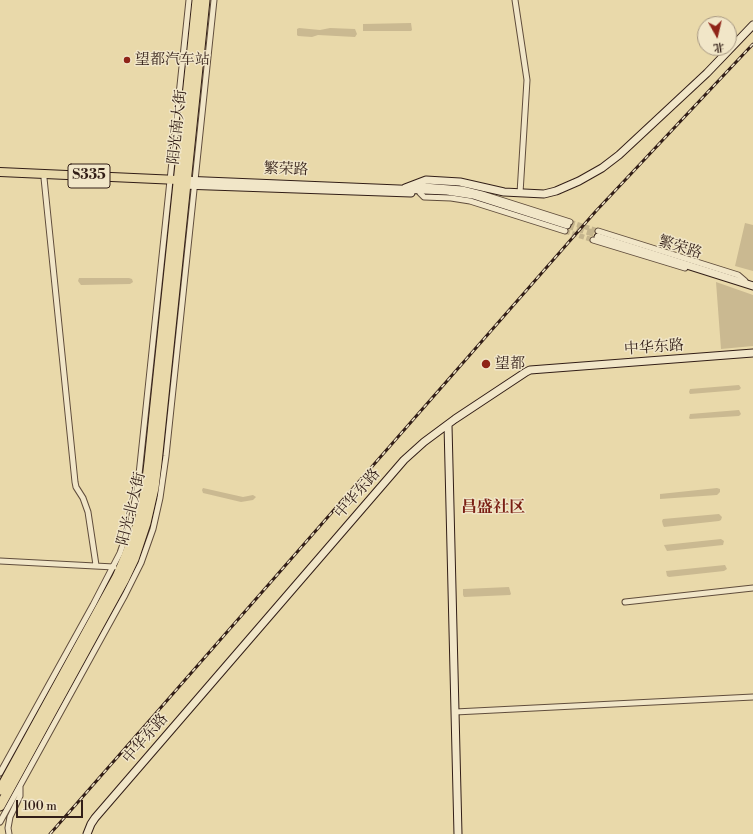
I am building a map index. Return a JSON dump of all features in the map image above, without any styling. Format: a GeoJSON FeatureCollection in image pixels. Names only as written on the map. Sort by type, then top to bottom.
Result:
{"type":"FeatureCollection","features":[{"type":"Feature","properties":{"kind":"highway","name":"阳光南大街"},"geometry":{"type":"LineString","coordinates":[[182,182],[197,0]]}},
{"type":"Feature","properties":{"kind":"highway","name":"阳光南大街"},"geometry":{"type":"LineString","coordinates":[[182,182],[205,0]]}},
{"type":"Feature","properties":{"kind":"highway","name":"阳光北大街"},"geometry":{"type":"LineString","coordinates":[[0,790],[137,526],[146,487],[182,182]]}},
{"type":"Feature","properties":{"kind":"highway","name":"阳光北大街"},"geometry":{"type":"LineString","coordinates":[[0,806],[18,782],[124,580],[134,559],[146,523],[154,488],[182,182]]}},
{"type":"Feature","properties":{"kind":"main road","name":"繁荣路"},"geometry":{"type":"LineString","coordinates":[[0,172],[182,182]]}},
{"type":"Feature","properties":{"kind":"main road","name":"繁荣路"},"geometry":{"type":"LineString","coordinates":[[0,177],[182,182]]}},
{"type":"Feature","properties":{"kind":"street"},"geometry":{"type":"LineString","coordinates":[[182,182],[189,0]]}},
{"type":"Feature","properties":{"kind":"street"},"geometry":{"type":"LineString","coordinates":[[182,182],[214,0]]}},
{"type":"Feature","properties":{"kind":"street"},"geometry":{"type":"LineString","coordinates":[[514,0],[527,80],[520,193]]}},
{"type":"Feature","properties":{"kind":"street"},"geometry":{"type":"LineString","coordinates":[[405,188],[426,180],[460,182],[504,192],[544,194],[556,191],[579,181],[602,168],[706,73],[753,25]]}},
{"type":"Feature","properties":{"kind":"street"},"geometry":{"type":"LineString","coordinates":[[44,178],[75,482],[76,487],[86,504],[96,566]]}},
{"type":"Feature","properties":{"kind":"street","name":"繁荣路"},"geometry":{"type":"LineString","coordinates":[[182,182],[405,188],[447,191],[467,194],[567,226],[466,196],[447,193],[182,182]]}},
{"type":"Feature","properties":{"kind":"street","name":"繁荣路"},"geometry":{"type":"LineString","coordinates":[[597,236],[749,283]]}},
{"type":"Feature","properties":{"kind":"street","name":"中华东路"},"geometry":{"type":"LineString","coordinates":[[87,834],[90,824],[95,818],[404,460],[424,442],[448,424],[530,370],[753,353]]}},
{"type":"Feature","properties":{"kind":"street"},"geometry":{"type":"LineString","coordinates":[[448,424],[458,834]]}},
{"type":"Feature","properties":{"kind":"street"},"geometry":{"type":"LineString","coordinates":[[0,561],[117,567],[88,615],[0,773]]}},
{"type":"Feature","properties":{"kind":"street"},"geometry":{"type":"LineString","coordinates":[[625,602],[753,588]]}},
{"type":"Feature","properties":{"kind":"street"},"geometry":{"type":"LineString","coordinates":[[455,712],[753,697]]}},
{"type":"Feature","properties":{"kind":"street"},"geometry":{"type":"LineString","coordinates":[[0,822],[18,782]]}},
{"type":"Feature","properties":{"kind":"street"},"geometry":{"type":"LineString","coordinates":[[9,834],[8,828],[10,817],[20,796],[18,782]]}},
{"type":"Feature","properties":{"kind":"shaded area"},"geometry":{"type":"Polygon","coordinates":[[[411,23],[411,31],[363,31],[363,24],[411,23]]]}},
{"type":"Feature","properties":{"kind":"shaded area"},"geometry":{"type":"Polygon","coordinates":[[[330,28],[355,29],[357,34],[355,37],[318,35],[312,37],[298,36],[297,29],[320,30],[330,28]]]}},
{"type":"Feature","properties":{"kind":"shaded area"},"geometry":{"type":"Polygon","coordinates":[[[745,223],[753,225],[753,271],[735,266],[745,223]]]}},
{"type":"Feature","properties":{"kind":"shaded area"},"geometry":{"type":"Polygon","coordinates":[[[79,278],[129,278],[132,279],[133,282],[130,284],[81,285],[78,281],[79,278]]]}},
{"type":"Feature","properties":{"kind":"shaded area"},"geometry":{"type":"Polygon","coordinates":[[[716,282],[753,295],[753,346],[721,349],[716,282]]]}},
{"type":"Feature","properties":{"kind":"shaded area"},"geometry":{"type":"Polygon","coordinates":[[[739,385],[741,388],[739,390],[690,394],[689,392],[690,389],[739,385]]]}},
{"type":"Feature","properties":{"kind":"shaded area"},"geometry":{"type":"Polygon","coordinates":[[[739,410],[741,414],[739,416],[689,418],[690,414],[739,410]]]}},
{"type":"Feature","properties":{"kind":"shaded area"},"geometry":{"type":"Polygon","coordinates":[[[203,488],[243,497],[253,495],[256,497],[253,500],[241,502],[203,493],[203,488]]]}},
{"type":"Feature","properties":{"kind":"shaded area"},"geometry":{"type":"Polygon","coordinates":[[[717,488],[720,489],[720,492],[717,495],[660,499],[660,494],[717,488]]]}},
{"type":"Feature","properties":{"kind":"shaded area"},"geometry":{"type":"Polygon","coordinates":[[[719,514],[722,517],[719,521],[664,527],[662,521],[663,519],[719,514]]]}},
{"type":"Feature","properties":{"kind":"shaded area"},"geometry":{"type":"Polygon","coordinates":[[[721,539],[724,541],[723,545],[667,551],[664,545],[721,539]]]}},
{"type":"Feature","properties":{"kind":"shaded area"},"geometry":{"type":"Polygon","coordinates":[[[725,565],[727,569],[724,571],[669,577],[667,576],[666,571],[725,565]]]}},
{"type":"Feature","properties":{"kind":"shaded area"},"geometry":{"type":"Polygon","coordinates":[[[509,587],[510,595],[464,597],[463,595],[463,589],[509,587]]]}},
{"type":"Feature","properties":{"kind":"tunnel"},"geometry":{"type":"LineString","coordinates":[[570,222],[598,231]]}},
{"type":"Feature","properties":{"kind":"tunnel"},"geometry":{"type":"LineString","coordinates":[[567,225],[599,235]]}},
{"type":"Feature","properties":{"kind":"tunnel"},"geometry":{"type":"LineString","coordinates":[[565,231],[593,240]]}},
{"type":"Feature","properties":{"kind":"railway"},"geometry":{"type":"LineString","coordinates":[[50,834],[596,211],[753,44]]}},
{"type":"Feature","properties":{"kind":"place","name":"望都汽车站"},"geometry":{"type":"Point","coordinates":[127,60]}},
{"type":"Feature","properties":{"kind":"place","name":"望都"},"geometry":{"type":"Point","coordinates":[486,364]}},
{"type":"Feature","properties":{"kind":"district","name":"昌盛社区"},"geometry":{"type":"Point","coordinates":[493,508]}}]}
